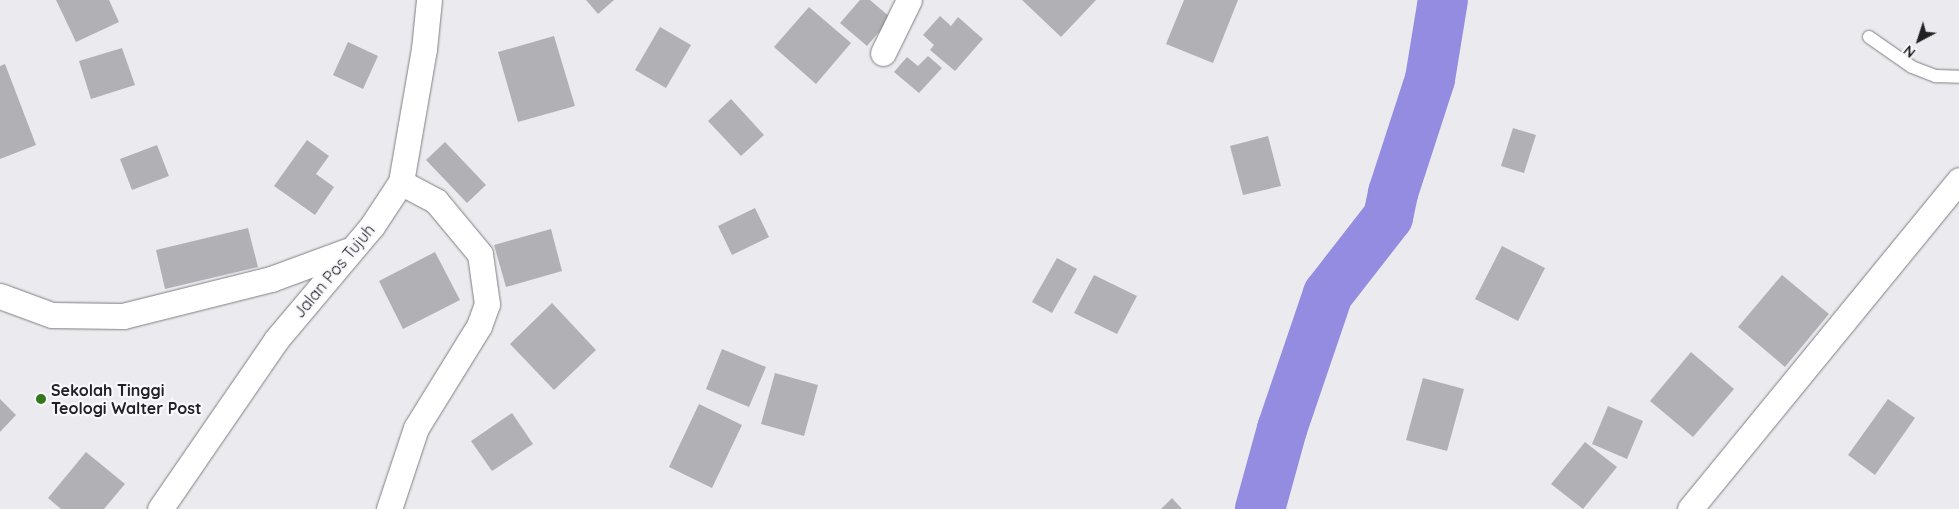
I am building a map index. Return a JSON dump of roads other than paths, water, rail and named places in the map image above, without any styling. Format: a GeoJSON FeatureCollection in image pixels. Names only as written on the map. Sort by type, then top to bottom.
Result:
{"type":"FeatureCollection","features":[{"type":"Feature","properties":{"kind":"street","name":"Jalan Pos Tujuh"},"geometry":{"type":"LineString","coordinates":[[160,509],[276,340],[372,226],[401,182],[424,49],[429,0]]}},
{"type":"Feature","properties":{"kind":"street"},"geometry":{"type":"LineString","coordinates":[[883,54],[909,0]]}},
{"type":"Feature","properties":{"kind":"street"},"geometry":{"type":"LineString","coordinates":[[389,509],[416,428],[479,326],[487,304],[480,254],[436,201],[401,182]]}},
{"type":"Feature","properties":{"kind":"street"},"geometry":{"type":"LineString","coordinates":[[1690,509],[1956,192]]}},
{"type":"Feature","properties":{"kind":"street"},"geometry":{"type":"LineString","coordinates":[[0,296],[52,315],[123,316],[271,279],[350,250]]}},
{"type":"Feature","properties":{"kind":"lane"},"geometry":{"type":"LineString","coordinates":[[1869,37],[1912,66],[1936,76],[1959,77]]}},
{"type":"Feature","properties":{"kind":"waterway"},"geometry":{"type":"LineString","coordinates":[[1260,509],[1282,429],[1328,294],[1388,217],[1393,193],[1430,79],[1443,0]]}},
{"type":"Feature","properties":{"kind":"place","name":"Sekolah Tinggi Teologi Walter Post"},"geometry":{"type":"Point","coordinates":[41,399]}}]}
